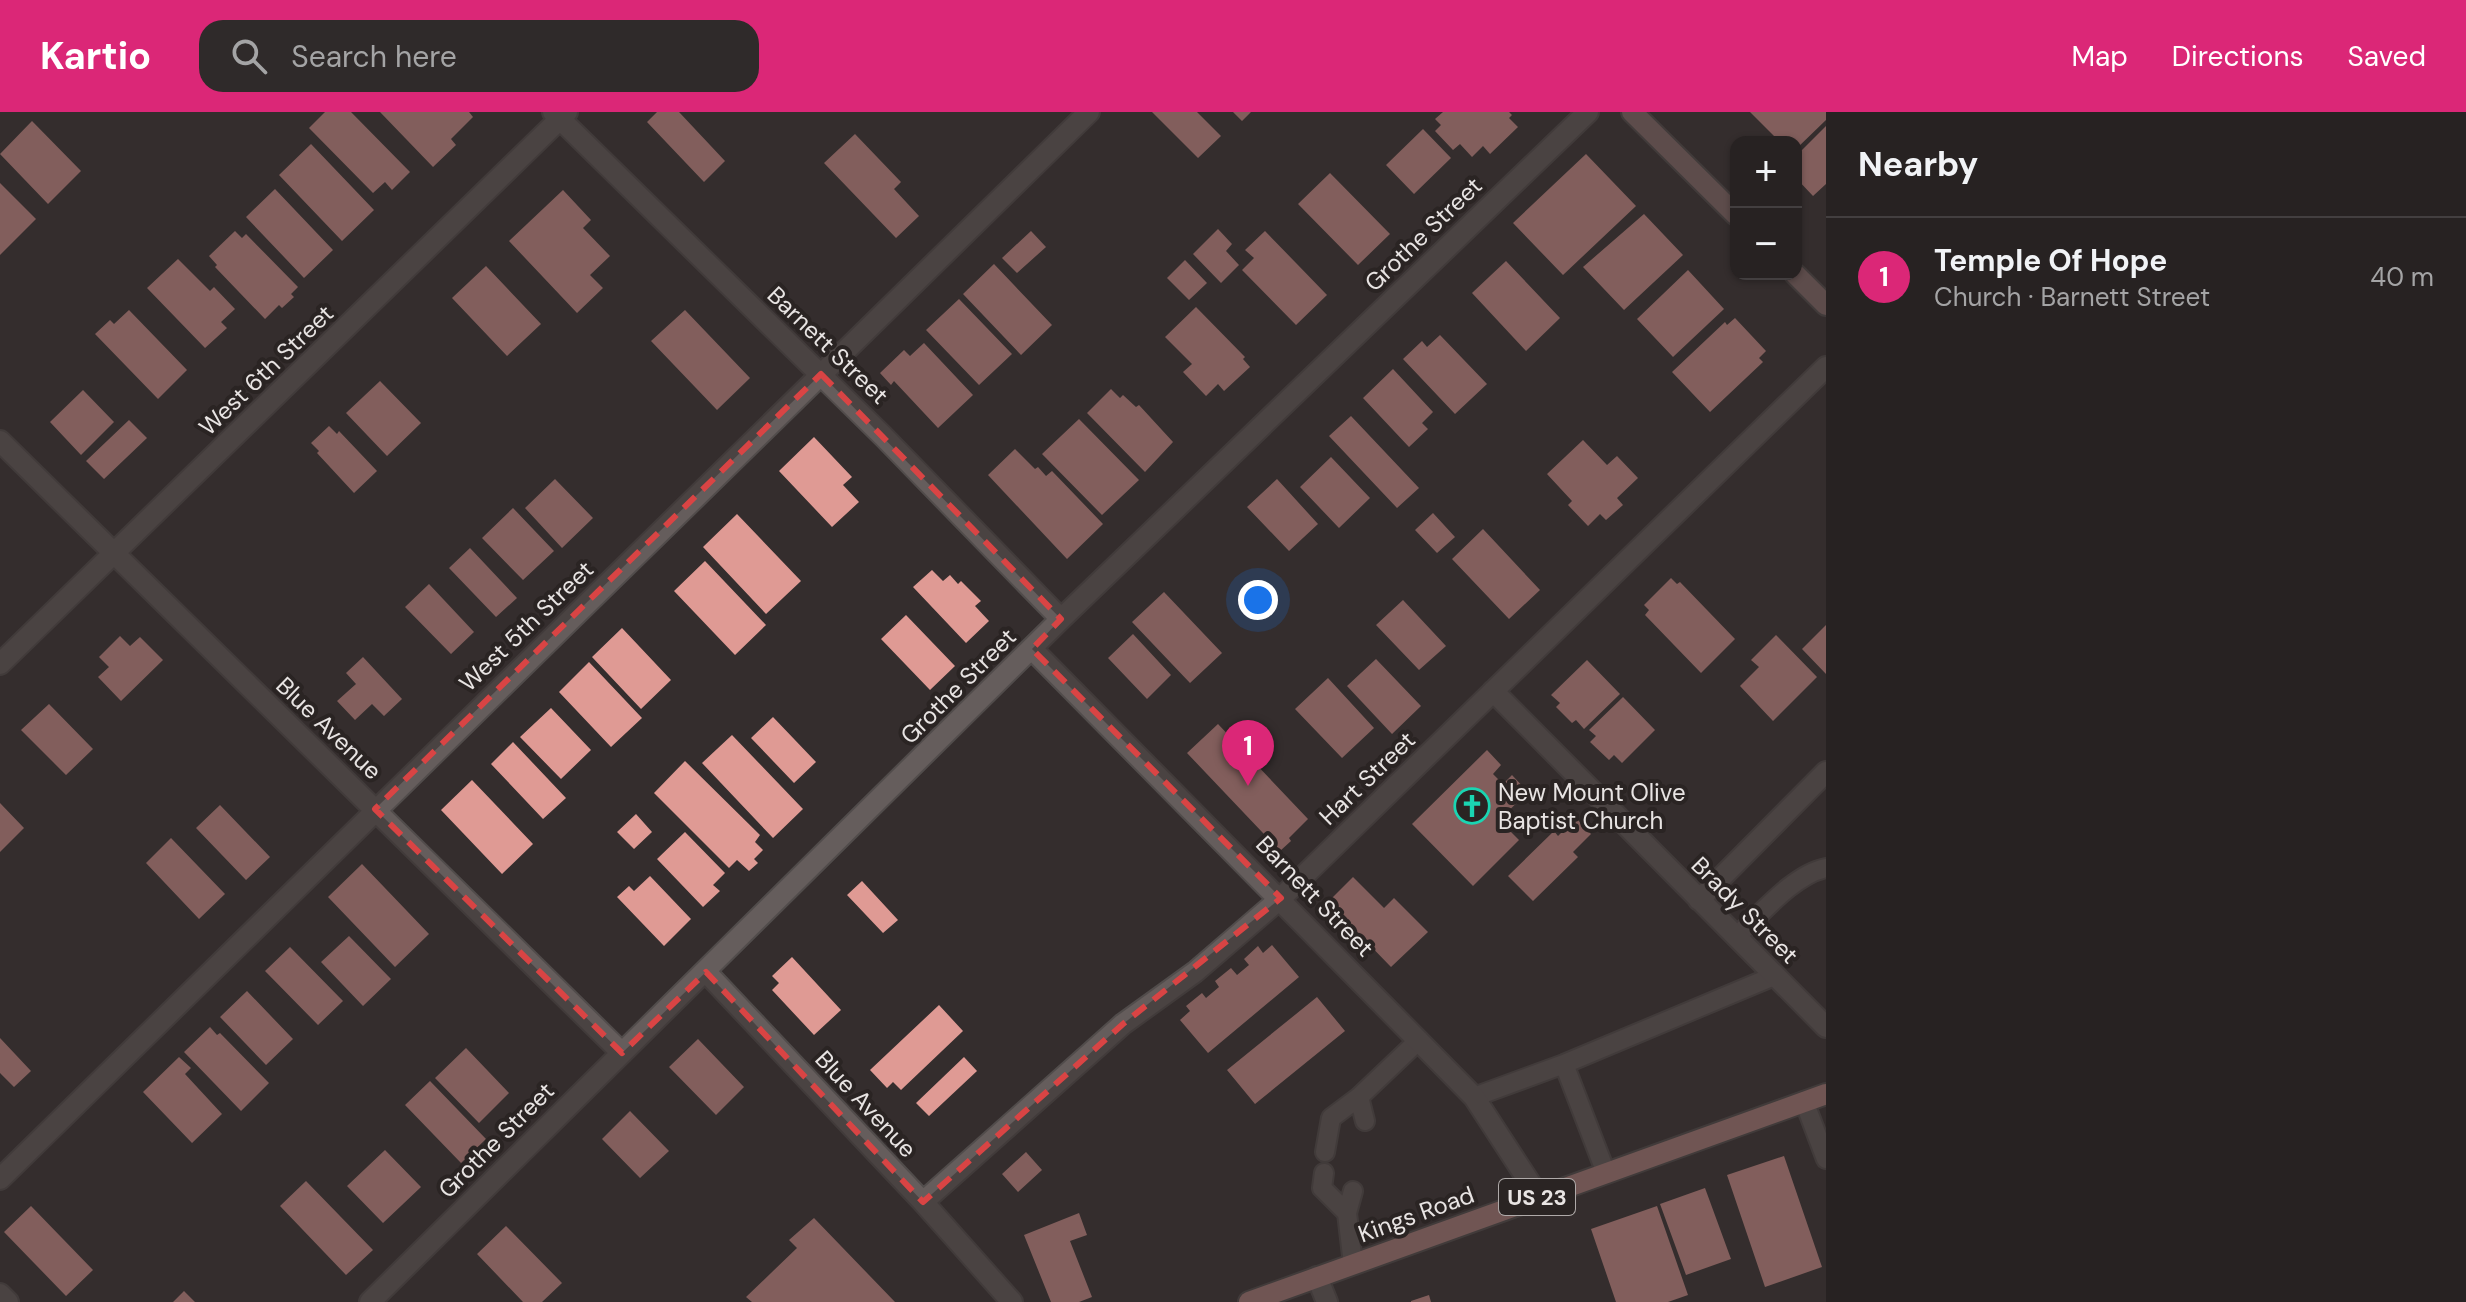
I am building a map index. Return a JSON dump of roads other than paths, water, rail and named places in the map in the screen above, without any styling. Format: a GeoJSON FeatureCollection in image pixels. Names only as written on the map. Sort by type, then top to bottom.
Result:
{"type":"FeatureCollection","features":[{"type":"Feature","properties":{"kind":"main road"},"geometry":{"type":"LineString","coordinates":[[1632,112],[1730,209]]}},
{"type":"Feature","properties":{"kind":"main road"},"geometry":{"type":"LineString","coordinates":[[1801,280],[1826,305]]}},
{"type":"Feature","properties":{"kind":"main road","name":"Kings Road"},"geometry":{"type":"LineString","coordinates":[[1249,1302],[1826,1094]]}},
{"type":"Feature","properties":{"kind":"street","name":"West 5th Street"},"geometry":{"type":"LineString","coordinates":[[0,1179],[1089,112]]}},
{"type":"Feature","properties":{"kind":"street","name":"Grothe Street"},"geometry":{"type":"LineString","coordinates":[[370,1302],[1061,619],[1588,112]]}},
{"type":"Feature","properties":{"kind":"street","name":"Barnett Street"},"geometry":{"type":"LineString","coordinates":[[560,114],[1061,619]]}},
{"type":"Feature","properties":{"kind":"street","name":"West 6th Street"},"geometry":{"type":"LineString","coordinates":[[0,664],[560,114]]}},
{"type":"Feature","properties":{"kind":"street","name":"Hart Street"},"geometry":{"type":"LineString","coordinates":[[923,1202],[1123,1024],[1195,972],[1281,898],[1826,367]]}},
{"type":"Feature","properties":{"kind":"street","name":"Blue Avenue"},"geometry":{"type":"LineString","coordinates":[[0,441],[622,1053]]}},
{"type":"Feature","properties":{"kind":"street","name":"Barnett Street"},"geometry":{"type":"LineString","coordinates":[[1032,649],[1474,1097],[1539,1197]]}},
{"type":"Feature","properties":{"kind":"street","name":"Brady Street"},"geometry":{"type":"LineString","coordinates":[[1493,691],[1826,1027]]}},
{"type":"Feature","properties":{"kind":"street"},"geometry":{"type":"LineString","coordinates":[[1699,900],[1826,772]]}},
{"type":"Feature","properties":{"kind":"street","name":"Blue Avenue"},"geometry":{"type":"LineString","coordinates":[[706,972],[923,1202],[1012,1302]]}},
{"type":"Feature","properties":{"kind":"street"},"geometry":{"type":"LineString","coordinates":[[1317,1277],[1327,1302]]}},
{"type":"Feature","properties":{"kind":"street"},"geometry":{"type":"LineString","coordinates":[[0,1294],[8,1302]]}},
{"type":"Feature","properties":{"kind":"lane"},"geometry":{"type":"LineString","coordinates":[[1736,937],[1793,884],[1812,871],[1826,868]]}},
{"type":"Feature","properties":{"kind":"lane"},"geometry":{"type":"LineString","coordinates":[[1474,1097],[1564,1064],[1774,976]]}},
{"type":"Feature","properties":{"kind":"lane"},"geometry":{"type":"LineString","coordinates":[[1325,1152],[1331,1118],[1359,1097],[1419,1040]]}},
{"type":"Feature","properties":{"kind":"lane"},"geometry":{"type":"LineString","coordinates":[[1564,1064],[1606,1173]]}},
{"type":"Feature","properties":{"kind":"lane"},"geometry":{"type":"LineString","coordinates":[[1359,1097],[1365,1121]]}},
{"type":"Feature","properties":{"kind":"lane"},"geometry":{"type":"LineString","coordinates":[[1804,1101],[1826,1159]]}},
{"type":"Feature","properties":{"kind":"lane"},"geometry":{"type":"LineString","coordinates":[[1324,1173],[1322,1188],[1347,1213]]}},
{"type":"Feature","properties":{"kind":"lane"},"geometry":{"type":"LineString","coordinates":[[1353,1191],[1347,1213],[1353,1264]]}},
{"type":"Feature","properties":{"kind":"place","name":"Temple Of Hope"},"geometry":{"type":"Point","coordinates":[1248,786]}},
{"type":"Feature","properties":{"kind":"place","name":"New Mount Olive Baptist Church"},"geometry":{"type":"Point","coordinates":[1472,806]}}]}
